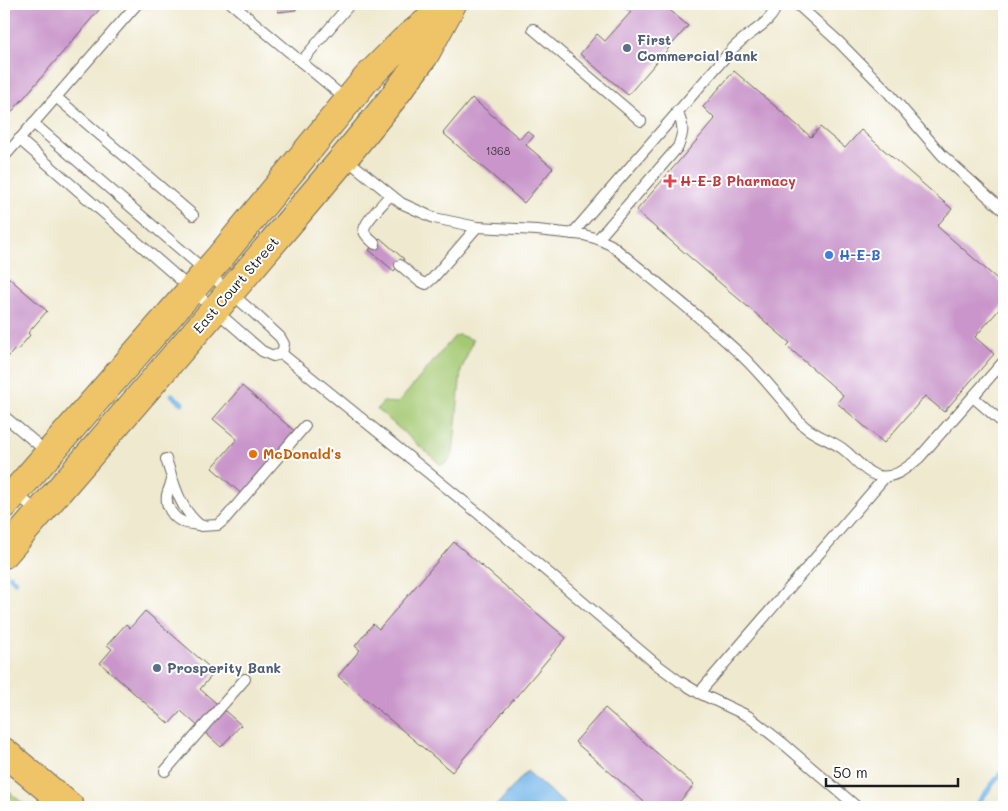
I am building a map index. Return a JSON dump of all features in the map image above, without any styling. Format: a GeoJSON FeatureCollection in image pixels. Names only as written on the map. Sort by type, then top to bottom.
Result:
{"type":"FeatureCollection","features":[{"type":"Feature","properties":{"kind":"main road","name":"East Court Street"},"geometry":{"type":"LineString","coordinates":[[8,493],[49,453],[199,280],[368,78],[404,41],[450,4]]}},
{"type":"Feature","properties":{"kind":"main road","name":"East Court Street"},"geometry":{"type":"LineString","coordinates":[[4,554],[344,158],[392,99],[424,56],[450,4]]}},
{"type":"Feature","properties":{"kind":"main road"},"geometry":{"type":"LineString","coordinates":[[4,752],[70,807]]}},
{"type":"Feature","properties":{"kind":"lane"},"geometry":{"type":"LineString","coordinates":[[4,157],[137,4]]}},
{"type":"Feature","properties":{"kind":"lane"},"geometry":{"type":"LineString","coordinates":[[232,4],[349,102]]}},
{"type":"Feature","properties":{"kind":"lane"},"geometry":{"type":"LineString","coordinates":[[301,62],[350,4]]}},
{"type":"Feature","properties":{"kind":"lane"},"geometry":{"type":"LineString","coordinates":[[572,234],[740,42],[766,22],[776,9],[777,4]]}},
{"type":"Feature","properties":{"kind":"lane"},"geometry":{"type":"LineString","coordinates":[[797,4],[839,42],[888,92],[942,154],[1004,210]]}},
{"type":"Feature","properties":{"kind":"lane"},"geometry":{"type":"LineString","coordinates":[[533,29],[641,121]]}},
{"type":"Feature","properties":{"kind":"lane"},"geometry":{"type":"LineString","coordinates":[[56,97],[193,215]]}},
{"type":"Feature","properties":{"kind":"lane"},"geometry":{"type":"LineString","coordinates":[[598,239],[678,147],[683,134],[682,122],[678,111]]}},
{"type":"Feature","properties":{"kind":"lane"},"geometry":{"type":"LineString","coordinates":[[33,123],[222,300],[280,337],[284,344],[282,354]]}},
{"type":"Feature","properties":{"kind":"lane"},"geometry":{"type":"LineString","coordinates":[[19,139],[222,300],[262,351],[273,356],[282,354]]}},
{"type":"Feature","properties":{"kind":"lane"},"geometry":{"type":"LineString","coordinates":[[344,158],[401,203],[434,218],[477,227],[584,235],[611,245],[709,325],[756,369],[804,426],[843,449],[866,470],[875,475],[885,477],[902,472],[919,458],[1004,361]]}},
{"type":"Feature","properties":{"kind":"lane"},"geometry":{"type":"LineString","coordinates":[[375,244],[364,232],[364,228],[390,195]]}},
{"type":"Feature","properties":{"kind":"lane"},"geometry":{"type":"LineString","coordinates":[[400,265],[418,281],[426,284],[477,227]]}},
{"type":"Feature","properties":{"kind":"lane"},"geometry":{"type":"LineString","coordinates":[[282,354],[472,509],[656,664],[699,693],[748,716],[857,807]]}},
{"type":"Feature","properties":{"kind":"lane"},"geometry":{"type":"LineString","coordinates":[[973,397],[1004,424]]}},
{"type":"Feature","properties":{"kind":"lane"},"geometry":{"type":"LineString","coordinates":[[5,418],[49,453]]}},
{"type":"Feature","properties":{"kind":"lane"},"geometry":{"type":"LineString","coordinates":[[166,460],[172,480],[187,512],[201,526],[218,525],[305,426]]}},
{"type":"Feature","properties":{"kind":"lane"},"geometry":{"type":"LineString","coordinates":[[699,693],[885,477]]}},
{"type":"Feature","properties":{"kind":"lane"},"geometry":{"type":"LineString","coordinates":[[8,493],[39,513]]}},
{"type":"Feature","properties":{"kind":"lane"},"geometry":{"type":"LineString","coordinates":[[165,771],[245,679]]}},
{"type":"Feature","properties":{"kind":"green space"},"geometry":{"type":"Polygon","coordinates":[[[459,335],[473,340],[461,371],[453,455],[446,463],[441,465],[377,409],[383,402],[398,403],[454,337],[459,335]]]}},
{"type":"Feature","properties":{"kind":"green space"},"geometry":{"type":"Polygon","coordinates":[[[4,787],[6,789],[27,807],[4,807],[4,787]]]}},
{"type":"Feature","properties":{"kind":"water"},"geometry":{"type":"Polygon","coordinates":[[[527,771],[568,807],[495,807],[527,771]]]}},
{"type":"Feature","properties":{"kind":"building"},"geometry":{"type":"Polygon","coordinates":[[[4,4],[104,4],[4,121],[4,4]]]}},
{"type":"Feature","properties":{"kind":"building"},"geometry":{"type":"Polygon","coordinates":[[[274,4],[297,4],[296,10],[278,12],[278,7],[274,4]]]}},
{"type":"Feature","properties":{"kind":"building","name":"First Commercial Bank"},"geometry":{"type":"Polygon","coordinates":[[[621,4],[663,4],[688,26],[628,95],[580,54],[597,34],[605,41],[631,12],[621,4]]]}},
{"type":"Feature","properties":{"kind":"building","name":"H-E-B"},"geometry":{"type":"Polygon","coordinates":[[[734,71],[811,137],[820,127],[845,148],[861,130],[952,209],[937,226],[1004,285],[1004,304],[975,337],[994,354],[944,412],[925,396],[884,443],[837,403],[843,395],[787,346],[790,343],[636,211],[715,119],[703,107],[734,71]]]}},
{"type":"Feature","properties":{"kind":"building"},"geometry":{"type":"Polygon","coordinates":[[[472,98],[520,139],[527,131],[534,136],[526,145],[553,168],[524,203],[443,133],[472,98]]]}},
{"type":"Feature","properties":{"kind":"building"},"geometry":{"type":"Polygon","coordinates":[[[380,238],[404,259],[394,271],[369,250],[380,238]]]}},
{"type":"Feature","properties":{"kind":"building"},"geometry":{"type":"Polygon","coordinates":[[[9,278],[47,311],[28,333],[30,335],[17,351],[15,349],[4,362],[4,284],[9,278]]]}},
{"type":"Feature","properties":{"kind":"building","name":"McDonald's"},"geometry":{"type":"Polygon","coordinates":[[[242,386],[298,434],[244,496],[212,468],[237,439],[213,419],[242,386]]]}},
{"type":"Feature","properties":{"kind":"building"},"geometry":{"type":"Polygon","coordinates":[[[454,542],[566,638],[452,772],[338,676],[360,650],[355,646],[373,624],[379,629],[454,542]]]}},
{"type":"Feature","properties":{"kind":"building","name":"Prosperity Bank"},"geometry":{"type":"Polygon","coordinates":[[[145,611],[215,672],[200,689],[241,725],[221,747],[181,711],[169,724],[100,663],[112,649],[107,645],[126,624],[130,628],[145,611]]]}},
{"type":"Feature","properties":{"kind":"building"},"geometry":{"type":"Polygon","coordinates":[[[605,708],[694,785],[675,807],[650,807],[575,742],[605,708]]]}},
{"type":"Feature","properties":{"kind":"waterway"},"geometry":{"type":"LineString","coordinates":[[172,395],[182,403]]}},
{"type":"Feature","properties":{"kind":"waterway"},"geometry":{"type":"LineString","coordinates":[[10,576],[15,581]]}},
{"type":"Feature","properties":{"kind":"waterway"},"geometry":{"type":"LineString","coordinates":[[975,807],[1004,769]]}},
{"type":"Feature","properties":{"kind":"place","name":"First Commercial Bank"},"geometry":{"type":"Point","coordinates":[627,48]}},
{"type":"Feature","properties":{"kind":"place","name":"H-E-B Pharmacy"},"geometry":{"type":"Point","coordinates":[670,181]}},
{"type":"Feature","properties":{"kind":"place","name":"H-E-B"},"geometry":{"type":"Point","coordinates":[829,255]}},
{"type":"Feature","properties":{"kind":"place","name":"McDonald's"},"geometry":{"type":"Point","coordinates":[253,454]}},
{"type":"Feature","properties":{"kind":"place","name":"Prosperity Bank"},"geometry":{"type":"Point","coordinates":[157,668]}}]}
